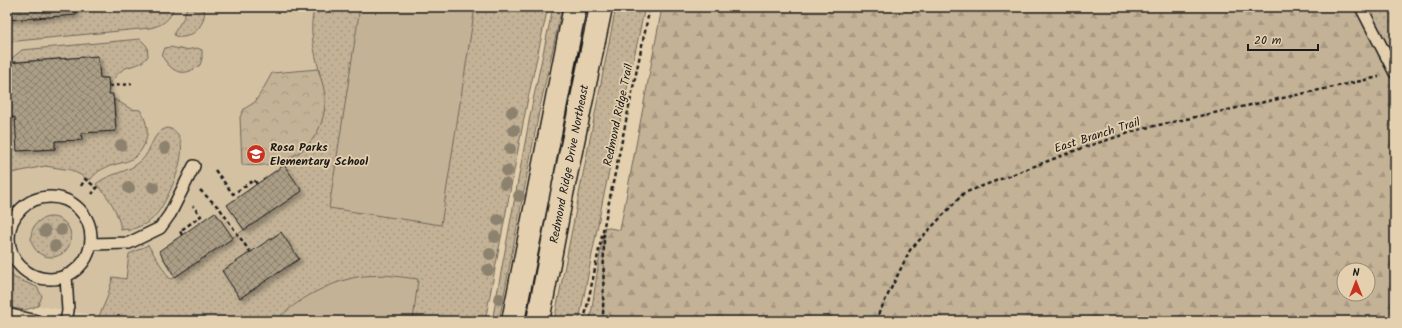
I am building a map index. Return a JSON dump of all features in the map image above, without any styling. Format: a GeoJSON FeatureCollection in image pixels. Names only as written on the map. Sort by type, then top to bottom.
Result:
{"type":"FeatureCollection","features":[{"type":"Feature","properties":{"kind":"street","name":"Redmond Ridge Drive Northeast"},"geometry":{"type":"LineString","coordinates":[[513,321],[575,7]]}},
{"type":"Feature","properties":{"kind":"street","name":"Redmond Ridge Drive Northeast"},"geometry":{"type":"LineString","coordinates":[[538,321],[562,194],[601,7]]}},
{"type":"Feature","properties":{"kind":"lane"},"geometry":{"type":"LineString","coordinates":[[1361,7],[1391,74]]}},
{"type":"Feature","properties":{"kind":"lane"},"geometry":{"type":"LineString","coordinates":[[91,244],[129,243],[160,228],[170,214],[194,166]]}},
{"type":"Feature","properties":{"kind":"lane"},"geometry":{"type":"LineString","coordinates":[[54,197],[65,200],[74,205],[82,213],[88,222],[91,233],[91,244],[83,263],[75,270],[57,278],[38,277],[30,274],[16,261],[10,248],[9,234],[16,215],[24,206],[33,201],[54,197]]}},
{"type":"Feature","properties":{"kind":"lane"},"geometry":{"type":"LineString","coordinates":[[66,275],[68,311],[66,321]]}},
{"type":"Feature","properties":{"kind":"lane"},"geometry":{"type":"LineString","coordinates":[[7,314],[37,321]]}},
{"type":"Feature","properties":{"kind":"path","name":"Redmond Ridge Trail"},"geometry":{"type":"LineString","coordinates":[[584,321],[650,7]]}},
{"type":"Feature","properties":{"kind":"path","name":"East Branch Trail"},"geometry":{"type":"LineString","coordinates":[[875,321],[910,250],[964,192],[1082,148],[1145,128],[1391,74]]}},
{"type":"Feature","properties":{"kind":"path"},"geometry":{"type":"LineString","coordinates":[[109,86],[132,84]]}},
{"type":"Feature","properties":{"kind":"path"},"geometry":{"type":"LineString","coordinates":[[215,170],[233,194],[254,180],[257,184]]}},
{"type":"Feature","properties":{"kind":"path"},"geometry":{"type":"LineString","coordinates":[[81,186],[85,179],[92,182],[97,188],[92,194]]}},
{"type":"Feature","properties":{"kind":"path"},"geometry":{"type":"LineString","coordinates":[[195,186],[220,209],[250,252]]}},
{"type":"Feature","properties":{"kind":"path"},"geometry":{"type":"LineString","coordinates":[[182,235],[180,231],[201,216],[193,205]]}},
{"type":"Feature","properties":{"kind":"path","name":"Redmond Ridge Trail"},"geometry":{"type":"LineString","coordinates":[[603,321],[604,227]]}},
{"type":"Feature","properties":{"kind":"shaded area","name":"Rosa Parks Elementary School"},"geometry":{"type":"Polygon","coordinates":[[[7,7],[533,7],[474,321],[97,321],[97,316],[7,300],[7,7]]]}},
{"type":"Feature","properties":{"kind":"green space"},"geometry":{"type":"Polygon","coordinates":[[[174,7],[168,19],[159,25],[150,28],[7,42],[7,20],[76,15],[76,8],[174,7]]]}},
{"type":"Feature","properties":{"kind":"green space"},"geometry":{"type":"Polygon","coordinates":[[[187,7],[204,7],[205,13],[201,25],[192,34],[181,37],[175,36],[174,33],[184,17],[187,7]]]}},
{"type":"Feature","properties":{"kind":"green space"},"geometry":{"type":"Polygon","coordinates":[[[315,7],[548,7],[527,103],[485,321],[97,321],[107,298],[113,277],[126,279],[129,254],[148,245],[169,278],[172,279],[301,191],[284,165],[290,163],[288,159],[301,150],[311,139],[317,129],[322,114],[324,99],[312,38],[312,22],[315,7]]]}},
{"type":"Feature","properties":{"kind":"green space"},"geometry":{"type":"Polygon","coordinates":[[[360,7],[475,7],[441,225],[329,208],[360,7]]]}},
{"type":"Feature","properties":{"kind":"green space"},"geometry":{"type":"Polygon","coordinates":[[[553,7],[562,7],[540,107],[499,321],[492,321],[532,105],[553,7]]]}},
{"type":"Feature","properties":{"kind":"green space"},"geometry":{"type":"Polygon","coordinates":[[[581,7],[593,7],[531,321],[520,321],[581,7]]]}},
{"type":"Feature","properties":{"kind":"green space"},"geometry":{"type":"Polygon","coordinates":[[[616,7],[645,7],[603,199],[579,321],[554,321],[616,7]]]}},
{"type":"Feature","properties":{"kind":"green space"},"geometry":{"type":"Polygon","coordinates":[[[662,7],[1354,7],[1395,73],[1395,321],[603,321],[604,227],[620,230],[662,7]]]}},
{"type":"Feature","properties":{"kind":"green space"},"geometry":{"type":"Polygon","coordinates":[[[1366,7],[1395,7],[1395,73],[1366,7]]]}},
{"type":"Feature","properties":{"kind":"green space"},"geometry":{"type":"Polygon","coordinates":[[[140,39],[147,46],[148,56],[140,63],[121,71],[109,84],[108,78],[100,78],[98,56],[11,62],[12,58],[22,50],[140,39]]]}},
{"type":"Feature","properties":{"kind":"green space"},"geometry":{"type":"Polygon","coordinates":[[[170,47],[185,50],[197,48],[202,50],[200,65],[194,69],[184,72],[174,70],[162,56],[165,48],[170,47]]]}},
{"type":"Feature","properties":{"kind":"green space"},"geometry":{"type":"Polygon","coordinates":[[[318,69],[325,96],[324,113],[319,128],[311,141],[301,151],[289,158],[274,163],[242,165],[240,117],[244,109],[255,102],[272,73],[318,69]]]}},
{"type":"Feature","properties":{"kind":"green space"},"geometry":{"type":"Polygon","coordinates":[[[114,99],[131,109],[140,110],[145,121],[147,128],[146,140],[142,149],[132,159],[106,167],[99,171],[90,180],[71,170],[45,166],[7,174],[7,136],[9,136],[8,118],[15,117],[17,151],[55,149],[55,141],[81,140],[81,133],[116,131],[114,99]]]}},
{"type":"Feature","properties":{"kind":"green space"},"geometry":{"type":"Polygon","coordinates":[[[167,128],[176,133],[181,142],[181,154],[178,169],[167,197],[161,208],[150,221],[128,231],[128,229],[121,230],[118,217],[112,205],[96,184],[107,177],[136,165],[145,157],[158,134],[167,128]]]}},
{"type":"Feature","properties":{"kind":"green space"},"geometry":{"type":"Polygon","coordinates":[[[55,217],[62,220],[68,226],[71,237],[70,245],[62,254],[55,257],[47,257],[40,254],[32,245],[31,233],[34,226],[43,218],[55,217]]]}},
{"type":"Feature","properties":{"kind":"green space"},"geometry":{"type":"Polygon","coordinates":[[[604,227],[603,321],[590,321],[604,227]]]}},
{"type":"Feature","properties":{"kind":"green space"},"geometry":{"type":"Polygon","coordinates":[[[7,269],[15,278],[37,287],[42,296],[38,306],[25,310],[7,307],[7,269]]]}},
{"type":"Feature","properties":{"kind":"green space"},"geometry":{"type":"Polygon","coordinates":[[[385,275],[418,279],[413,321],[276,321],[303,299],[335,283],[357,277],[385,275]]]}},
{"type":"Feature","properties":{"kind":"building"},"geometry":{"type":"Polygon","coordinates":[[[7,7],[85,7],[76,8],[76,15],[7,20],[7,7]]]}},
{"type":"Feature","properties":{"kind":"building"},"geometry":{"type":"Polygon","coordinates":[[[98,56],[100,78],[108,78],[109,94],[113,94],[116,131],[81,133],[82,140],[55,141],[55,149],[17,151],[15,117],[8,118],[9,136],[7,136],[7,63],[98,56]]]}},
{"type":"Feature","properties":{"kind":"building"},"geometry":{"type":"Polygon","coordinates":[[[284,165],[302,191],[244,230],[227,205],[284,165]]]}},
{"type":"Feature","properties":{"kind":"building"},"geometry":{"type":"Polygon","coordinates":[[[215,212],[233,238],[175,277],[159,251],[215,212]]]}},
{"type":"Feature","properties":{"kind":"building"},"geometry":{"type":"Polygon","coordinates":[[[281,232],[299,259],[240,298],[222,271],[281,232]]]}},
{"type":"Feature","properties":{"kind":"place","name":"Rosa Parks Elementary School"},"geometry":{"type":"Point","coordinates":[256,154]}}]}
